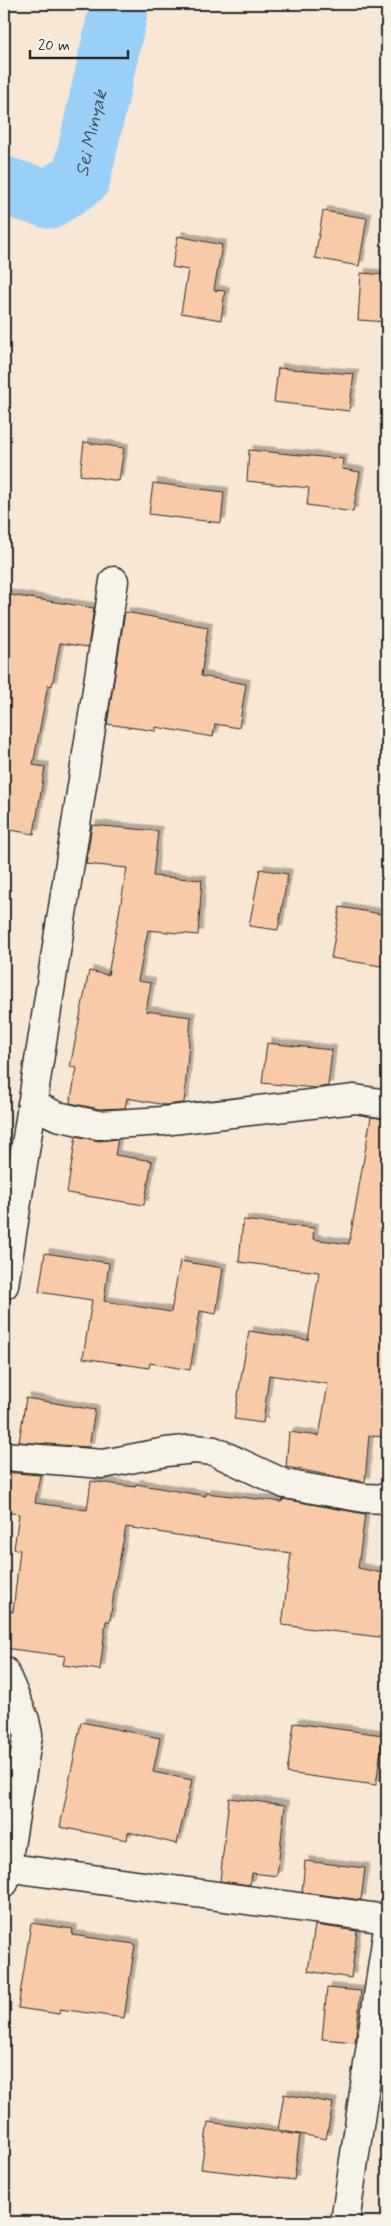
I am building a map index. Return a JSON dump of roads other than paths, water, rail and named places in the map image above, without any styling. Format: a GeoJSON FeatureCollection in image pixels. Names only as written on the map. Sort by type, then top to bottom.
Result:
{"type":"FeatureCollection","features":[{"type":"Feature","properties":{"kind":"street"},"geometry":{"type":"LineString","coordinates":[[4,1285],[6,1253],[32,1104],[114,581]]}},
{"type":"Feature","properties":{"kind":"street"},"geometry":{"type":"LineString","coordinates":[[32,1104],[57,1116],[98,1124],[163,1121],[355,1100],[387,1104]]}},
{"type":"Feature","properties":{"kind":"street"},"geometry":{"type":"LineString","coordinates":[[4,1456],[103,1464],[166,1452],[195,1449],[214,1451],[285,1484],[364,1498],[387,1499]]}},
{"type":"Feature","properties":{"kind":"street"},"geometry":{"type":"LineString","coordinates":[[4,1671],[25,1720],[28,1734],[5,1872],[387,1919]]}},
{"type":"Feature","properties":{"kind":"street"},"geometry":{"type":"LineString","coordinates":[[345,2222],[387,1935]]}},
{"type":"Feature","properties":{"kind":"waterway","name":"Sei Minyak"},"geometry":{"type":"LineString","coordinates":[[4,186],[49,199],[81,178],[120,4]]}}]}
